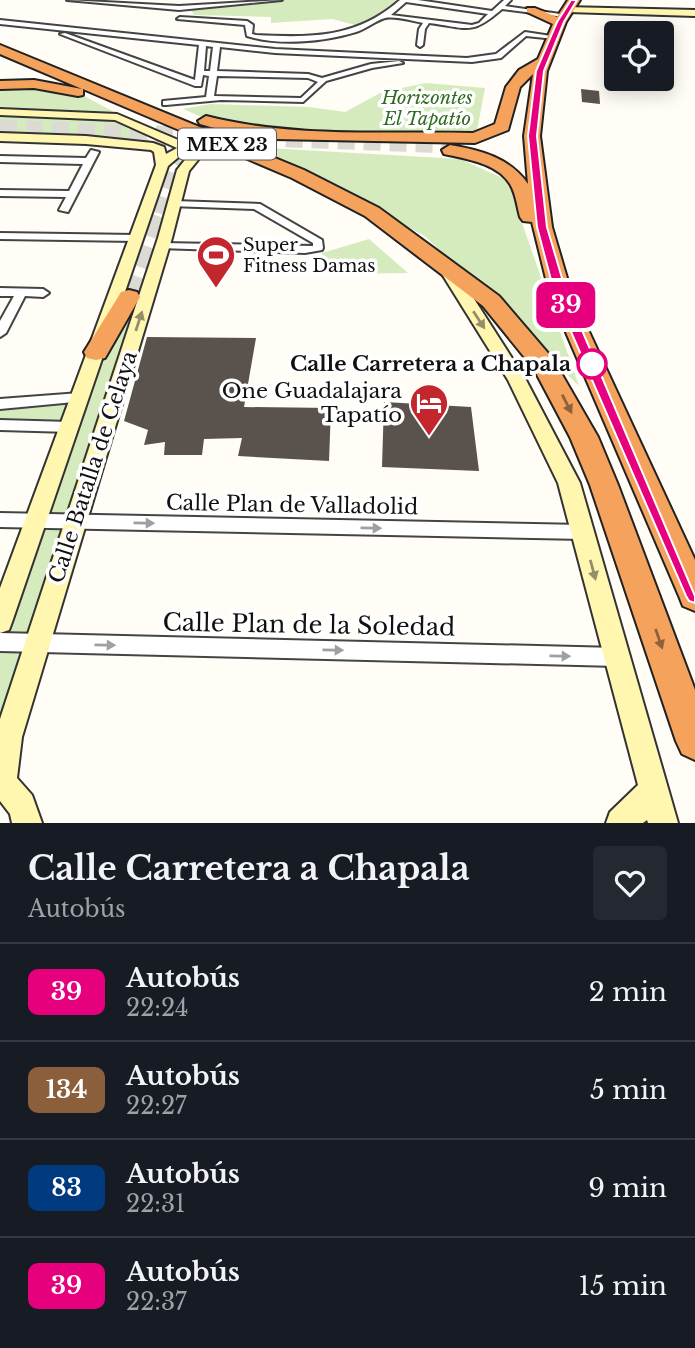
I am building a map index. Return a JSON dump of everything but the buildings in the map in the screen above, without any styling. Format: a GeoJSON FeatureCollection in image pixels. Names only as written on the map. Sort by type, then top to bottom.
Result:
{"type":"FeatureCollection","features":[{"type":"Feature","properties":{"kind":"highway"},"geometry":{"type":"LineString","coordinates":[[531,10],[565,16],[544,61],[538,86],[533,142],[542,227],[549,260]]}},
{"type":"Feature","properties":{"kind":"highway","name":"MEX 23"},"geometry":{"type":"LineString","coordinates":[[0,49],[185,119],[244,151],[298,174],[372,212],[442,262],[498,308],[560,389],[604,485],[695,741]]}},
{"type":"Feature","properties":{"kind":"highway"},"geometry":{"type":"LineString","coordinates":[[0,85],[60,87],[90,95],[146,117],[185,119],[261,133],[475,138],[488,135],[502,127],[513,87],[524,74],[544,61]]}},
{"type":"Feature","properties":{"kind":"highway"},"geometry":{"type":"LineString","coordinates":[[48,68],[92,76],[166,103],[185,119]]}},
{"type":"Feature","properties":{"kind":"highway"},"geometry":{"type":"LineString","coordinates":[[538,86],[523,105],[515,127],[509,133],[490,142],[451,147],[488,160],[514,178],[521,188],[561,295],[695,596]]}},
{"type":"Feature","properties":{"kind":"highway"},"geometry":{"type":"LineString","coordinates":[[96,352],[129,297]]}},
{"type":"Feature","properties":{"kind":"street"},"geometry":{"type":"LineString","coordinates":[[69,0],[179,8],[279,0]]}},
{"type":"Feature","properties":{"kind":"street"},"geometry":{"type":"LineString","coordinates":[[180,19],[247,23],[251,36],[289,39],[351,33],[365,29],[387,16],[405,0],[494,13]]}},
{"type":"Feature","properties":{"kind":"street"},"geometry":{"type":"LineString","coordinates":[[459,8],[467,0]]}},
{"type":"Feature","properties":{"kind":"street"},"geometry":{"type":"LineString","coordinates":[[387,16],[472,27],[481,24],[506,3]]}},
{"type":"Feature","properties":{"kind":"street"},"geometry":{"type":"LineString","coordinates":[[506,3],[531,10]]}},
{"type":"Feature","properties":{"kind":"street"},"geometry":{"type":"LineString","coordinates":[[506,3],[565,16],[695,13]]}},
{"type":"Feature","properties":{"kind":"street"},"geometry":{"type":"LineString","coordinates":[[0,22],[109,33],[203,48],[217,45],[472,60],[498,56],[521,35],[565,16]]}},
{"type":"Feature","properties":{"kind":"street"},"geometry":{"type":"LineString","coordinates":[[420,45],[422,29],[428,22]]}},
{"type":"Feature","properties":{"kind":"street"},"geometry":{"type":"LineString","coordinates":[[53,29],[198,84]]}},
{"type":"Feature","properties":{"kind":"street"},"geometry":{"type":"LineString","coordinates":[[85,42],[109,33]]}},
{"type":"Feature","properties":{"kind":"street"},"geometry":{"type":"LineString","coordinates":[[210,98],[217,45]]}},
{"type":"Feature","properties":{"kind":"street"},"geometry":{"type":"LineString","coordinates":[[199,100],[198,84],[203,48]]}},
{"type":"Feature","properties":{"kind":"street"},"geometry":{"type":"LineString","coordinates":[[371,66],[373,55]]}},
{"type":"Feature","properties":{"kind":"street"},"geometry":{"type":"LineString","coordinates":[[200,73],[308,76],[322,80],[371,66],[422,59]]}},
{"type":"Feature","properties":{"kind":"street"},"geometry":{"type":"LineString","coordinates":[[166,103],[210,98],[303,100],[322,80]]}},
{"type":"Feature","properties":{"kind":"street"},"geometry":{"type":"LineString","coordinates":[[0,112],[117,117],[196,155]]}},
{"type":"Feature","properties":{"kind":"street"},"geometry":{"type":"LineString","coordinates":[[0,137],[86,140],[153,147],[160,150],[162,165]]}},
{"type":"Feature","properties":{"kind":"street"},"geometry":{"type":"LineString","coordinates":[[162,165],[172,153],[179,151],[196,155]]}},
{"type":"Feature","properties":{"kind":"street","name":"Calle Batalla de Celaya"},"geometry":{"type":"LineString","coordinates":[[1,784],[8,737],[163,246],[183,170],[196,155]]}},
{"type":"Feature","properties":{"kind":"street"},"geometry":{"type":"LineString","coordinates":[[0,159],[91,157],[64,209]]}},
{"type":"Feature","properties":{"kind":"street","name":"Calle Batalla de Celaya"},"geometry":{"type":"LineString","coordinates":[[0,622],[162,165]]}},
{"type":"Feature","properties":{"kind":"street"},"geometry":{"type":"LineString","coordinates":[[0,193],[71,194]]}},
{"type":"Feature","properties":{"kind":"street"},"geometry":{"type":"LineString","coordinates":[[163,246],[305,250],[318,248],[319,245],[256,206],[174,204]]}},
{"type":"Feature","properties":{"kind":"street"},"geometry":{"type":"LineString","coordinates":[[0,236],[136,238]]}},
{"type":"Feature","properties":{"kind":"street"},"geometry":{"type":"LineString","coordinates":[[442,262],[517,380],[569,483],[663,823]]}},
{"type":"Feature","properties":{"kind":"street"},"geometry":{"type":"LineString","coordinates":[[0,292],[43,293]]}},
{"type":"Feature","properties":{"kind":"street"},"geometry":{"type":"LineString","coordinates":[[0,333],[21,293]]}},
{"type":"Feature","properties":{"kind":"street"},"geometry":{"type":"LineString","coordinates":[[0,404],[80,398]]}},
{"type":"Feature","properties":{"kind":"street"},"geometry":{"type":"LineString","coordinates":[[0,425],[70,426]]}},
{"type":"Feature","properties":{"kind":"street","name":"Calle Plan de Valladolid"},"geometry":{"type":"LineString","coordinates":[[0,520],[583,532]]}},
{"type":"Feature","properties":{"kind":"street","name":"Calle Plan de la Soledad"},"geometry":{"type":"LineString","coordinates":[[0,642],[617,657]]}},
{"type":"Feature","properties":{"kind":"street"},"geometry":{"type":"LineString","coordinates":[[1,784],[13,792],[29,821]]}},
{"type":"Feature","properties":{"kind":"street"},"geometry":{"type":"LineString","coordinates":[[621,823],[642,804],[653,788]]}},
{"type":"Feature","properties":{"kind":"green space"},"geometry":{"type":"Polygon","coordinates":[[[277,0],[404,0],[389,14],[367,28],[332,19],[271,23],[271,17],[194,15],[190,8],[277,0]]]}},
{"type":"Feature","properties":{"kind":"green space","name":"Horizontes El Tapatío"},"geometry":{"type":"Polygon","coordinates":[[[426,83],[485,88],[476,136],[261,133],[218,124],[183,109],[211,104],[309,107],[345,112],[382,92],[426,83]]]}},
{"type":"Feature","properties":{"kind":"green space"},"geometry":{"type":"Polygon","coordinates":[[[0,87],[59,88],[84,96],[118,114],[0,108],[0,87]]]}},
{"type":"Feature","properties":{"kind":"green space"},"geometry":{"type":"Polygon","coordinates":[[[0,114],[108,118],[161,146],[0,134],[0,114]]]}},
{"type":"Feature","properties":{"kind":"green space"},"geometry":{"type":"Polygon","coordinates":[[[248,147],[460,159],[507,180],[579,386],[425,236],[248,147]]]}},
{"type":"Feature","properties":{"kind":"green space"},"geometry":{"type":"Polygon","coordinates":[[[369,239],[408,273],[324,274],[322,253],[369,239]]]}},
{"type":"Feature","properties":{"kind":"green space"},"geometry":{"type":"Polygon","coordinates":[[[141,301],[0,759],[0,624],[96,352],[141,301]]]}},
{"type":"Feature","properties":{"kind":"green space"},"geometry":{"type":"Polygon","coordinates":[[[76,400],[66,426],[0,425],[0,405],[76,400]]]}},
{"type":"Feature","properties":{"kind":"tunnel"},"geometry":{"type":"LineString","coordinates":[[0,128],[452,145]]}},
{"type":"Feature","properties":{"kind":"tunnel"},"geometry":{"type":"LineString","coordinates":[[158,213],[174,166],[182,156],[218,145]]}},
{"type":"Feature","properties":{"kind":"tunnel"},"geometry":{"type":"LineString","coordinates":[[129,297],[159,211]]}},
{"type":"Feature","properties":{"kind":"bus line","name":"39"},"geometry":{"type":"LineString","coordinates":[[574,0],[560,22],[540,71],[533,136],[542,227],[549,260],[561,295],[695,596]]}},
{"type":"Feature","properties":{"kind":"place","name":"Super Fitness Damas"},"geometry":{"type":"Point","coordinates":[216,289]}},
{"type":"Feature","properties":{"kind":"place","name":"Calle Carretera a Chapala"},"geometry":{"type":"Point","coordinates":[592,364]}},
{"type":"Feature","properties":{"kind":"place","name":"One Guadalajara Tapatío"},"geometry":{"type":"Point","coordinates":[429,437]}}]}
